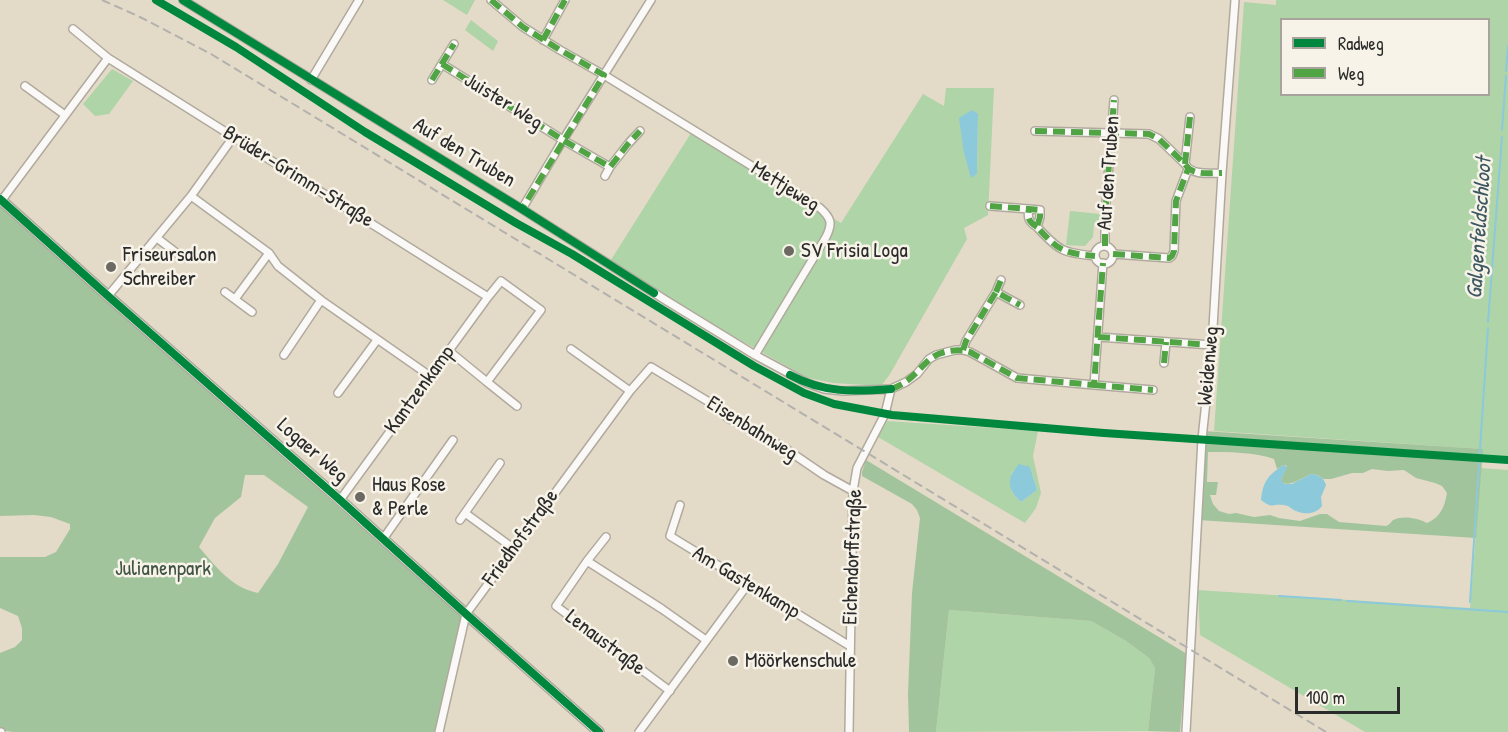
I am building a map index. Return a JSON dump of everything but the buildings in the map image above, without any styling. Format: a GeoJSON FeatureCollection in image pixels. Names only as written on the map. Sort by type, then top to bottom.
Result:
{"type":"FeatureCollection","features":[{"type":"Feature","properties":{"kind":"street","name":"Auf den Truben"},"geometry":{"type":"LineString","coordinates":[[183,0],[657,295],[799,379],[824,389],[856,391],[891,389],[917,374],[936,355],[963,350]]}},
{"type":"Feature","properties":{"kind":"street"},"geometry":{"type":"LineString","coordinates":[[311,80],[359,0]]}},
{"type":"Feature","properties":{"kind":"street","name":"Mettjeweg"},"geometry":{"type":"LineString","coordinates":[[491,0],[523,27],[543,40],[604,75],[827,214],[831,222],[830,230],[755,355]]}},
{"type":"Feature","properties":{"kind":"street"},"geometry":{"type":"LineString","coordinates":[[543,40],[565,0]]}},
{"type":"Feature","properties":{"kind":"street"},"geometry":{"type":"LineString","coordinates":[[522,209],[651,0]]}},
{"type":"Feature","properties":{"kind":"street","name":"Weidenweg"},"geometry":{"type":"LineString","coordinates":[[1186,732],[1202,439],[1212,345],[1235,0]]}},
{"type":"Feature","properties":{"kind":"street","name":"Brüder-Grimm-Straße"},"geometry":{"type":"LineString","coordinates":[[73,29],[108,58],[488,297]]}},
{"type":"Feature","properties":{"kind":"street","name":"Juister Weg"},"geometry":{"type":"LineString","coordinates":[[432,80],[454,44]]}},
{"type":"Feature","properties":{"kind":"street"},"geometry":{"type":"LineString","coordinates":[[1,199],[108,58]]}},
{"type":"Feature","properties":{"kind":"street","name":"Juister Weg"},"geometry":{"type":"LineString","coordinates":[[442,64],[610,167]]}},
{"type":"Feature","properties":{"kind":"street"},"geometry":{"type":"LineString","coordinates":[[25,86],[65,115]]}},
{"type":"Feature","properties":{"kind":"street","name":"Auf den Truben"},"geometry":{"type":"LineString","coordinates":[[1105,246],[1105,216],[1114,100]]}},
{"type":"Feature","properties":{"kind":"street"},"geometry":{"type":"LineString","coordinates":[[1113,254],[1169,258],[1172,256],[1176,201],[1187,166],[1190,117]]}},
{"type":"Feature","properties":{"kind":"street"},"geometry":{"type":"LineString","coordinates":[[605,176],[640,131]]}},
{"type":"Feature","properties":{"kind":"street"},"geometry":{"type":"LineString","coordinates":[[1035,131],[1149,134],[1159,139],[1193,172],[1222,173]]}},
{"type":"Feature","properties":{"kind":"street"},"geometry":{"type":"LineString","coordinates":[[108,296],[191,196],[234,136]]}},
{"type":"Feature","properties":{"kind":"street"},"geometry":{"type":"LineString","coordinates":[[191,196],[269,253],[278,266],[321,300],[430,376]]}},
{"type":"Feature","properties":{"kind":"street","name":"Logaer Weg"},"geometry":{"type":"LineString","coordinates":[[1,199],[599,732]]}},
{"type":"Feature","properties":{"kind":"street"},"geometry":{"type":"LineString","coordinates":[[990,206],[1040,210],[1037,227]]}},
{"type":"Feature","properties":{"kind":"street"},"geometry":{"type":"LineString","coordinates":[[1029,209],[1027,216],[1030,222],[1058,248],[1076,254],[1095,256]]}},
{"type":"Feature","properties":{"kind":"street"},"geometry":{"type":"LineString","coordinates":[[156,238],[183,258]]}},
{"type":"Feature","properties":{"kind":"street","name":"Auf den Truben"},"geometry":{"type":"LineString","coordinates":[[1105,246],[1113,254],[1110,261],[1103,263],[1095,256],[1098,248],[1105,246]]}},
{"type":"Feature","properties":{"kind":"street"},"geometry":{"type":"LineString","coordinates":[[235,299],[269,253]]}},
{"type":"Feature","properties":{"kind":"street"},"geometry":{"type":"LineString","coordinates":[[1094,385],[1103,263]]}},
{"type":"Feature","properties":{"kind":"street"},"geometry":{"type":"LineString","coordinates":[[1001,280],[963,350],[1017,378],[1153,390]]}},
{"type":"Feature","properties":{"kind":"street","name":"Kantzenkamp"},"geometry":{"type":"LineString","coordinates":[[340,500],[501,281],[541,310],[487,382]]}},
{"type":"Feature","properties":{"kind":"street"},"geometry":{"type":"LineString","coordinates":[[225,292],[252,312]]}},
{"type":"Feature","properties":{"kind":"street"},"geometry":{"type":"LineString","coordinates":[[996,292],[1020,305]]}},
{"type":"Feature","properties":{"kind":"street"},"geometry":{"type":"LineString","coordinates":[[284,355],[321,300]]}},
{"type":"Feature","properties":{"kind":"street"},"geometry":{"type":"LineString","coordinates":[[1098,337],[1212,345]]}},
{"type":"Feature","properties":{"kind":"street"},"geometry":{"type":"LineString","coordinates":[[338,393],[376,340]]}},
{"type":"Feature","properties":{"kind":"street"},"geometry":{"type":"LineString","coordinates":[[1164,363],[1166,342]]}},
{"type":"Feature","properties":{"kind":"street"},"geometry":{"type":"LineString","coordinates":[[571,349],[630,391]]}},
{"type":"Feature","properties":{"kind":"street"},"geometry":{"type":"LineString","coordinates":[[448,351],[517,406]]}},
{"type":"Feature","properties":{"kind":"street","name":"Friedhofstraße"},"geometry":{"type":"LineString","coordinates":[[439,732],[465,614],[630,391],[651,367]]}},
{"type":"Feature","properties":{"kind":"street","name":"Eisenbahnweg"},"geometry":{"type":"LineString","coordinates":[[651,367],[714,405],[728,418],[783,447],[824,475],[853,490]]}},
{"type":"Feature","properties":{"kind":"street","name":"Eichendorffstraße"},"geometry":{"type":"LineString","coordinates":[[849,732],[853,490],[857,468],[885,414],[891,389]]}},
{"type":"Feature","properties":{"kind":"street"},"geometry":{"type":"LineString","coordinates":[[383,539],[453,440]]}},
{"type":"Feature","properties":{"kind":"street"},"geometry":{"type":"LineString","coordinates":[[500,463],[462,517],[513,549]]}},
{"type":"Feature","properties":{"kind":"street","name":"Am Gastenkamp"},"geometry":{"type":"LineString","coordinates":[[680,506],[670,536],[850,646]]}},
{"type":"Feature","properties":{"kind":"street","name":"Lenaustraße"},"geometry":{"type":"LineString","coordinates":[[606,537],[556,606],[670,691]]}},
{"type":"Feature","properties":{"kind":"street"},"geometry":{"type":"LineString","coordinates":[[587,561],[706,640]]}},
{"type":"Feature","properties":{"kind":"street"},"geometry":{"type":"LineString","coordinates":[[639,732],[748,584]]}},
{"type":"Feature","properties":{"kind":"green space"},"geometry":{"type":"Polygon","coordinates":[[[443,0],[475,0],[467,15],[443,0]]]}},
{"type":"Feature","properties":{"kind":"green space"},"geometry":{"type":"Polygon","coordinates":[[[1276,0],[1508,0],[1508,457],[1482,455],[1482,449],[1214,431],[1244,2],[1276,5],[1276,0]]]}},
{"type":"Feature","properties":{"kind":"green space"},"geometry":{"type":"Polygon","coordinates":[[[471,20],[498,41],[493,51],[465,30],[471,20]]]}},
{"type":"Feature","properties":{"kind":"green space"},"geometry":{"type":"Polygon","coordinates":[[[112,69],[133,81],[109,114],[95,116],[83,104],[112,69]]]}},
{"type":"Feature","properties":{"kind":"green space","name":"SV Frisia Loga"},"geometry":{"type":"Polygon","coordinates":[[[946,88],[994,88],[988,215],[964,228],[967,239],[881,386],[834,383],[808,378],[669,300],[609,263],[691,133],[841,223],[923,94],[944,106],[946,88]],[[972,110],[964,153],[972,177],[977,174],[978,115],[972,110]]]}},
{"type":"Feature","properties":{"kind":"green space","name":"Julianenpark"},"geometry":{"type":"Polygon","coordinates":[[[0,204],[462,617],[436,732],[13,732],[0,730],[0,653],[15,647],[22,640],[22,628],[18,616],[0,608],[0,557],[45,557],[56,552],[70,529],[70,524],[51,517],[34,515],[0,516],[0,204]],[[245,475],[241,497],[215,518],[199,547],[232,581],[258,593],[278,564],[308,507],[264,475],[245,475]]]}},
{"type":"Feature","properties":{"kind":"green space"},"geometry":{"type":"Polygon","coordinates":[[[1070,211],[1101,214],[1101,219],[1094,224],[1093,237],[1085,246],[1066,245],[1070,211]]]}},
{"type":"Feature","properties":{"kind":"green space"},"geometry":{"type":"Polygon","coordinates":[[[887,421],[1038,431],[1033,456],[1041,493],[1036,508],[1025,523],[878,437],[887,421]],[[1030,467],[1013,471],[1011,488],[1021,502],[1037,490],[1030,467]]]}},
{"type":"Feature","properties":{"kind":"green space"},"geometry":{"type":"Polygon","coordinates":[[[1203,431],[1483,449],[1476,538],[1198,520],[1203,431]],[[1208,452],[1207,482],[1218,482],[1216,495],[1210,495],[1213,504],[1219,511],[1229,514],[1236,513],[1254,517],[1270,515],[1300,521],[1327,514],[1339,522],[1386,526],[1393,520],[1406,517],[1427,523],[1439,515],[1447,493],[1442,486],[1416,478],[1404,470],[1372,469],[1331,479],[1323,479],[1311,474],[1286,484],[1281,480],[1287,466],[1284,465],[1277,469],[1274,459],[1232,452],[1208,452]]]}},
{"type":"Feature","properties":{"kind":"green space"},"geometry":{"type":"Polygon","coordinates":[[[866,460],[1187,654],[1180,732],[1148,731],[1155,668],[1149,658],[1126,641],[1091,621],[949,610],[936,732],[909,732],[908,694],[912,593],[920,518],[912,504],[862,476],[866,460]]]}},
{"type":"Feature","properties":{"kind":"green space"},"geometry":{"type":"Polygon","coordinates":[[[1481,468],[1508,470],[1508,732],[1365,732],[1200,635],[1198,590],[1470,608],[1481,468]]]}},
{"type":"Feature","properties":{"kind":"green space"},"geometry":{"type":"Polygon","coordinates":[[[949,610],[1091,621],[1126,641],[1149,658],[1155,668],[1148,731],[936,732],[949,610]]]}},
{"type":"Feature","properties":{"kind":"water"},"geometry":{"type":"Polygon","coordinates":[[[972,110],[978,114],[977,174],[971,178],[964,153],[959,118],[972,110]]]}},
{"type":"Feature","properties":{"kind":"water"},"geometry":{"type":"Polygon","coordinates":[[[1019,464],[1030,467],[1037,490],[1021,502],[1013,493],[1010,484],[1012,474],[1019,464]]]}},
{"type":"Feature","properties":{"kind":"water"},"geometry":{"type":"Polygon","coordinates":[[[1284,465],[1287,467],[1281,480],[1284,484],[1292,484],[1311,474],[1324,480],[1326,485],[1321,497],[1320,509],[1303,513],[1285,505],[1270,505],[1261,500],[1267,479],[1284,465]]]}},
{"type":"Feature","properties":{"kind":"waterway","name":"Galgenfeldschloot"},"geometry":{"type":"LineString","coordinates":[[1506,71],[1508,46]]}},
{"type":"Feature","properties":{"kind":"waterway","name":"Galgenfeldschloot"},"geometry":{"type":"LineString","coordinates":[[1502,130],[1506,76]]}},
{"type":"Feature","properties":{"kind":"waterway","name":"Galgenfeldschloot"},"geometry":{"type":"LineString","coordinates":[[1488,322],[1502,137]]}},
{"type":"Feature","properties":{"kind":"waterway","name":"Galgenfeldschloot"},"geometry":{"type":"LineString","coordinates":[[1470,602],[1488,328]]}},
{"type":"Feature","properties":{"kind":"waterway"},"geometry":{"type":"LineString","coordinates":[[1279,596],[1341,600]]}},
{"type":"Feature","properties":{"kind":"waterway"},"geometry":{"type":"LineString","coordinates":[[1347,601],[1508,612]]}},
{"type":"Feature","properties":{"kind":"railway"},"geometry":{"type":"LineString","coordinates":[[102,0],[211,54],[1326,732]]}},
{"type":"Feature","properties":{"kind":"marked path"},"geometry":{"type":"LineString","coordinates":[[491,0],[523,27],[604,75],[522,209]]}},
{"type":"Feature","properties":{"kind":"marked path"},"geometry":{"type":"LineString","coordinates":[[543,40],[565,0]]}},
{"type":"Feature","properties":{"kind":"marked path"},"geometry":{"type":"LineString","coordinates":[[432,80],[454,44]]}},
{"type":"Feature","properties":{"kind":"marked path"},"geometry":{"type":"LineString","coordinates":[[442,64],[610,167],[640,131]]}},
{"type":"Feature","properties":{"kind":"marked path"},"geometry":{"type":"LineString","coordinates":[[1105,246],[1105,216],[1114,100]]}},
{"type":"Feature","properties":{"kind":"marked path"},"geometry":{"type":"LineString","coordinates":[[1185,164],[1190,117]]}},
{"type":"Feature","properties":{"kind":"marked path"},"geometry":{"type":"LineString","coordinates":[[1035,131],[1149,134],[1159,139],[1188,168],[1202,173],[1222,173]]}},
{"type":"Feature","properties":{"kind":"marked path"},"geometry":{"type":"LineString","coordinates":[[1113,254],[1169,258],[1172,256],[1176,201],[1188,169]]}},
{"type":"Feature","properties":{"kind":"marked path"},"geometry":{"type":"LineString","coordinates":[[990,206],[1029,209]]}},
{"type":"Feature","properties":{"kind":"marked path"},"geometry":{"type":"LineString","coordinates":[[1037,227],[1029,220],[1029,209],[1040,210],[1037,227],[1057,246],[1068,252],[1095,256]]}},
{"type":"Feature","properties":{"kind":"marked path"},"geometry":{"type":"LineString","coordinates":[[891,389],[907,381],[933,357],[954,350],[970,352],[1017,378],[1094,385],[1103,263]]}},
{"type":"Feature","properties":{"kind":"marked path"},"geometry":{"type":"LineString","coordinates":[[996,292],[1001,280]]}},
{"type":"Feature","properties":{"kind":"marked path"},"geometry":{"type":"LineString","coordinates":[[963,350],[966,341],[996,292],[1020,305]]}},
{"type":"Feature","properties":{"kind":"marked path"},"geometry":{"type":"LineString","coordinates":[[1098,337],[1212,345]]}},
{"type":"Feature","properties":{"kind":"marked path"},"geometry":{"type":"LineString","coordinates":[[1164,363],[1166,342]]}},
{"type":"Feature","properties":{"kind":"marked path"},"geometry":{"type":"LineString","coordinates":[[1094,385],[1153,390]]}},
{"type":"Feature","properties":{"kind":"cycle path"},"geometry":{"type":"LineString","coordinates":[[156,0],[236,47],[365,132],[572,254],[754,366],[804,393],[834,404],[892,415],[1104,433],[1508,460]]}},
{"type":"Feature","properties":{"kind":"cycle path"},"geometry":{"type":"LineString","coordinates":[[183,0],[654,293]]}},
{"type":"Feature","properties":{"kind":"cycle path"},"geometry":{"type":"LineString","coordinates":[[0,199],[599,732]]}},
{"type":"Feature","properties":{"kind":"cycle path"},"geometry":{"type":"LineString","coordinates":[[790,375],[815,385],[839,390],[891,389]]}},
{"type":"Feature","properties":{"kind":"place","name":"SV Frisia Loga"},"geometry":{"type":"Point","coordinates":[789,251]}},
{"type":"Feature","properties":{"kind":"place","name":"Friseursalon Schreiber"},"geometry":{"type":"Point","coordinates":[111,267]}},
{"type":"Feature","properties":{"kind":"place","name":"Haus Rose & Perle"},"geometry":{"type":"Point","coordinates":[360,497]}},
{"type":"Feature","properties":{"kind":"place","name":"Möörkenschule"},"geometry":{"type":"Point","coordinates":[733,661]}}]}
